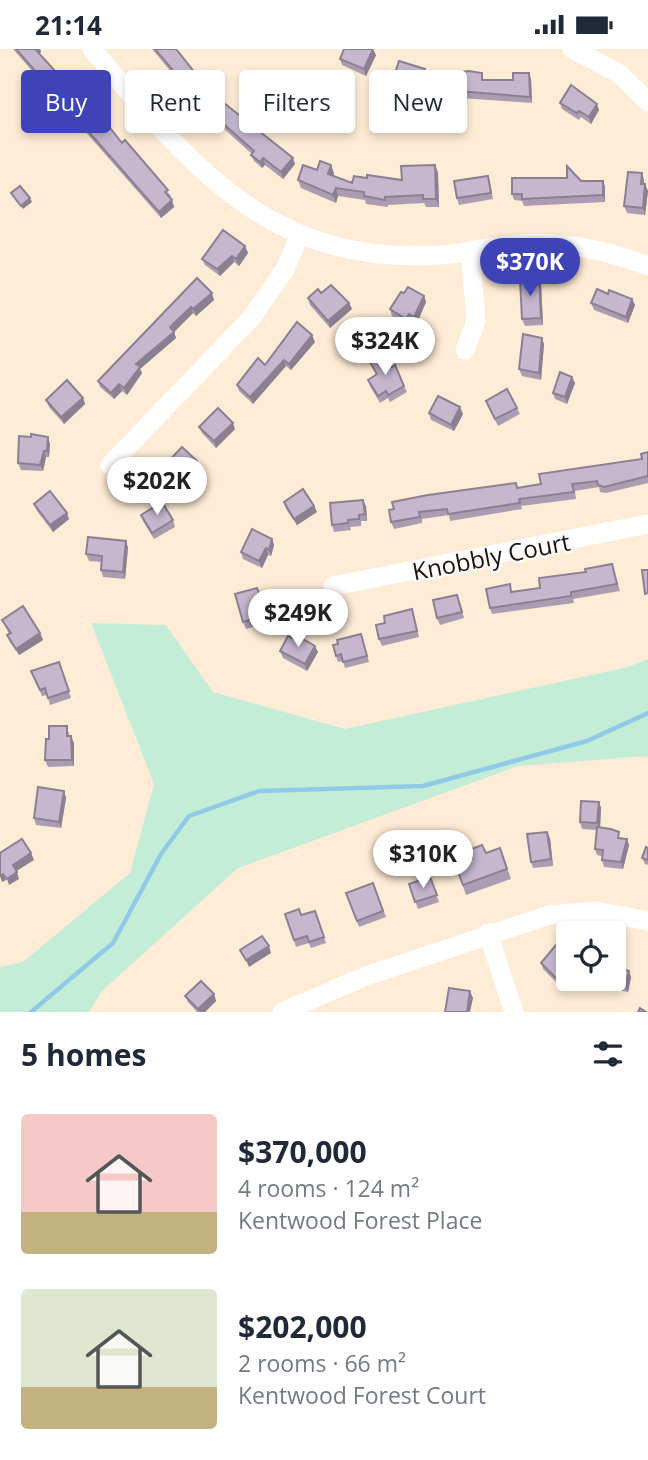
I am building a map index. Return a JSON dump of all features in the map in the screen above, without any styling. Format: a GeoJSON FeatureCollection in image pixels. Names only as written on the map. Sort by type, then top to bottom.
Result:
{"type":"FeatureCollection","features":[{"type":"Feature","properties":{"kind":"street"},"geometry":{"type":"LineString","coordinates":[[92,49],[197,168],[247,208],[300,235],[349,249],[386,255],[442,255],[511,244],[543,244],[610,253],[648,266]]}},
{"type":"Feature","properties":{"kind":"street"},"geometry":{"type":"LineString","coordinates":[[572,49],[620,74],[648,102]]}},
{"type":"Feature","properties":{"kind":"street"},"geometry":{"type":"LineString","coordinates":[[110,465],[252,317],[285,269],[300,235]]}},
{"type":"Feature","properties":{"kind":"street"},"geometry":{"type":"LineString","coordinates":[[465,350],[476,321],[470,251]]}},
{"type":"Feature","properties":{"kind":"street","name":"Knobbly Court"},"geometry":{"type":"LineString","coordinates":[[334,586],[648,524]]}},
{"type":"Feature","properties":{"kind":"street"},"geometry":{"type":"LineString","coordinates":[[282,1012],[366,975],[488,933],[569,912],[620,914],[648,921]]}},
{"type":"Feature","properties":{"kind":"street"},"geometry":{"type":"LineString","coordinates":[[488,933],[514,1012]]}},
{"type":"Feature","properties":{"kind":"green space"},"geometry":{"type":"Polygon","coordinates":[[[91,623],[166,625],[213,692],[345,729],[628,667],[648,659],[648,756],[518,766],[238,868],[102,991],[89,1012],[0,1012],[0,967],[23,962],[130,873],[154,784],[91,623]]]}},
{"type":"Feature","properties":{"kind":"building"},"geometry":{"type":"Polygon","coordinates":[[[16,49],[35,49],[54,70],[34,70],[16,49]]]}},
{"type":"Feature","properties":{"kind":"building"},"geometry":{"type":"Polygon","coordinates":[[[155,49],[176,49],[193,70],[173,70],[155,49]]]}},
{"type":"Feature","properties":{"kind":"building"},"geometry":{"type":"Polygon","coordinates":[[[344,49],[373,49],[364,69],[340,59],[344,49]]]}},
{"type":"Feature","properties":{"kind":"building"},"geometry":{"type":"Polygon","coordinates":[[[399,61],[425,69],[425,70],[396,70],[399,61]]]}},
{"type":"Feature","properties":{"kind":"building"},"geometry":{"type":"Polygon","coordinates":[[[467,71],[482,73],[482,80],[513,80],[513,73],[529,73],[530,97],[467,92],[467,71]]]}},
{"type":"Feature","properties":{"kind":"building"},"geometry":{"type":"Polygon","coordinates":[[[571,85],[597,104],[589,117],[560,103],[571,85]]]}},
{"type":"Feature","properties":{"kind":"building"},"geometry":{"type":"Polygon","coordinates":[[[225,104],[239,115],[239,133],[262,133],[293,158],[281,172],[263,158],[260,162],[251,155],[254,151],[225,125],[225,104]]]}},
{"type":"Feature","properties":{"kind":"building"},"geometry":{"type":"Polygon","coordinates":[[[111,129],[122,143],[125,140],[168,190],[165,192],[172,200],[159,212],[90,133],[111,133],[111,129]]]}},
{"type":"Feature","properties":{"kind":"building"},"geometry":{"type":"Polygon","coordinates":[[[320,161],[331,165],[328,174],[352,183],[354,176],[367,178],[367,175],[402,180],[401,166],[435,165],[436,199],[423,199],[423,195],[385,197],[385,200],[364,196],[364,192],[336,188],[333,195],[298,180],[303,165],[317,170],[320,161]]]}},
{"type":"Feature","properties":{"kind":"building"},"geometry":{"type":"Polygon","coordinates":[[[567,166],[581,181],[603,181],[603,195],[522,199],[522,194],[512,194],[512,178],[567,178],[567,166]]]}},
{"type":"Feature","properties":{"kind":"building"},"geometry":{"type":"Polygon","coordinates":[[[628,172],[642,173],[641,184],[645,184],[643,208],[624,206],[628,172]]]}},
{"type":"Feature","properties":{"kind":"building"},"geometry":{"type":"Polygon","coordinates":[[[488,176],[491,193],[457,198],[454,181],[488,176]]]}},
{"type":"Feature","properties":{"kind":"building"},"geometry":{"type":"Polygon","coordinates":[[[20,186],[30,198],[21,206],[11,193],[20,186]]]}},
{"type":"Feature","properties":{"kind":"building"},"geometry":{"type":"Polygon","coordinates":[[[223,230],[245,246],[236,259],[232,256],[217,269],[202,259],[223,230]]]}},
{"type":"Feature","properties":{"kind":"building"},"geometry":{"type":"Polygon","coordinates":[[[539,277],[541,318],[522,319],[520,278],[539,277]]]}},
{"type":"Feature","properties":{"kind":"building"},"geometry":{"type":"Polygon","coordinates":[[[197,278],[212,293],[193,309],[191,307],[170,327],[174,332],[136,364],[140,367],[124,388],[119,384],[111,393],[98,381],[197,278]]]}},
{"type":"Feature","properties":{"kind":"building"},"geometry":{"type":"Polygon","coordinates":[[[331,285],[349,303],[328,321],[308,298],[318,289],[321,293],[331,285]]]}},
{"type":"Feature","properties":{"kind":"building"},"geometry":{"type":"Polygon","coordinates":[[[408,287],[424,296],[414,317],[409,314],[406,319],[390,309],[401,292],[404,293],[408,287]]]}},
{"type":"Feature","properties":{"kind":"building"},"geometry":{"type":"Polygon","coordinates":[[[597,289],[608,294],[609,290],[632,299],[626,317],[591,303],[597,289]]]}},
{"type":"Feature","properties":{"kind":"building"},"geometry":{"type":"Polygon","coordinates":[[[297,322],[312,335],[289,364],[284,360],[250,397],[237,385],[258,358],[265,365],[297,322]]]}},
{"type":"Feature","properties":{"kind":"building"},"geometry":{"type":"Polygon","coordinates":[[[523,334],[542,338],[539,373],[519,369],[523,334]]]}},
{"type":"Feature","properties":{"kind":"building"},"geometry":{"type":"Polygon","coordinates":[[[384,353],[392,367],[395,365],[404,386],[388,395],[386,391],[378,396],[368,380],[377,374],[370,362],[384,353]]]}},
{"type":"Feature","properties":{"kind":"building"},"geometry":{"type":"Polygon","coordinates":[[[560,372],[572,377],[565,397],[553,393],[560,372]]]}},
{"type":"Feature","properties":{"kind":"building"},"geometry":{"type":"Polygon","coordinates":[[[67,380],[83,398],[61,417],[46,400],[67,380]]]}},
{"type":"Feature","properties":{"kind":"building"},"geometry":{"type":"Polygon","coordinates":[[[507,389],[517,408],[495,419],[486,401],[507,389]]]}},
{"type":"Feature","properties":{"kind":"building"},"geometry":{"type":"Polygon","coordinates":[[[438,396],[460,407],[451,425],[429,413],[438,396]]]}},
{"type":"Feature","properties":{"kind":"building"},"geometry":{"type":"Polygon","coordinates":[[[218,408],[233,423],[214,441],[199,427],[218,408]]]}},
{"type":"Feature","properties":{"kind":"building"},"geometry":{"type":"Polygon","coordinates":[[[31,434],[48,437],[47,451],[44,451],[40,465],[18,463],[19,436],[31,437],[31,434]]]}},
{"type":"Feature","properties":{"kind":"building"},"geometry":{"type":"Polygon","coordinates":[[[182,447],[197,461],[179,480],[164,466],[182,447]]]}},
{"type":"Feature","properties":{"kind":"building"},"geometry":{"type":"Polygon","coordinates":[[[648,452],[648,476],[604,487],[598,485],[597,481],[572,484],[574,492],[519,499],[520,503],[448,514],[447,509],[419,512],[420,517],[391,522],[389,510],[394,509],[392,502],[516,483],[517,488],[541,484],[539,474],[642,459],[641,454],[648,452]]]}},
{"type":"Feature","properties":{"kind":"building"},"geometry":{"type":"Polygon","coordinates":[[[303,489],[314,506],[294,519],[284,502],[303,489]]]}},
{"type":"Feature","properties":{"kind":"building"},"geometry":{"type":"Polygon","coordinates":[[[50,491],[67,513],[50,525],[34,504],[50,491]]]}},
{"type":"Feature","properties":{"kind":"building"},"geometry":{"type":"Polygon","coordinates":[[[363,500],[365,514],[359,515],[359,519],[332,525],[330,503],[363,500]]]}},
{"type":"Feature","properties":{"kind":"building"},"geometry":{"type":"Polygon","coordinates":[[[162,502],[173,520],[152,533],[141,515],[162,502]]]}},
{"type":"Feature","properties":{"kind":"building"},"geometry":{"type":"Polygon","coordinates":[[[252,529],[272,539],[269,550],[266,548],[259,561],[241,552],[252,529]]]}},
{"type":"Feature","properties":{"kind":"building"},"geometry":{"type":"Polygon","coordinates":[[[88,537],[126,541],[123,572],[101,570],[102,556],[86,554],[88,537]]]}},
{"type":"Feature","properties":{"kind":"building"},"geometry":{"type":"Polygon","coordinates":[[[612,564],[617,584],[571,592],[571,596],[490,608],[486,589],[510,584],[511,592],[540,588],[539,578],[586,572],[585,569],[612,564]]]}},
{"type":"Feature","properties":{"kind":"building"},"geometry":{"type":"Polygon","coordinates":[[[642,570],[648,570],[648,593],[645,594],[642,570]]]}},
{"type":"Feature","properties":{"kind":"building"},"geometry":{"type":"Polygon","coordinates":[[[257,588],[267,615],[243,622],[235,594],[257,588]]]}},
{"type":"Feature","properties":{"kind":"building"},"geometry":{"type":"Polygon","coordinates":[[[457,595],[462,612],[437,618],[433,600],[457,595]]]}},
{"type":"Feature","properties":{"kind":"building"},"geometry":{"type":"Polygon","coordinates":[[[23,606],[40,633],[16,649],[7,635],[11,633],[2,620],[23,606]]]}},
{"type":"Feature","properties":{"kind":"building"},"geometry":{"type":"Polygon","coordinates":[[[412,609],[417,631],[379,639],[376,625],[385,623],[384,616],[412,609]]]}},
{"type":"Feature","properties":{"kind":"building"},"geometry":{"type":"Polygon","coordinates":[[[361,634],[367,656],[343,662],[341,654],[336,656],[333,645],[338,644],[337,640],[361,634]]]}},
{"type":"Feature","properties":{"kind":"building"},"geometry":{"type":"Polygon","coordinates":[[[296,635],[315,646],[305,664],[280,651],[288,636],[294,639],[296,635]]]}},
{"type":"Feature","properties":{"kind":"building"},"geometry":{"type":"Polygon","coordinates":[[[59,662],[69,691],[48,698],[45,688],[40,690],[31,671],[59,662]]]}},
{"type":"Feature","properties":{"kind":"building"},"geometry":{"type":"Polygon","coordinates":[[[49,726],[67,726],[67,736],[71,736],[72,760],[45,760],[49,726]]]}},
{"type":"Feature","properties":{"kind":"building"},"geometry":{"type":"Polygon","coordinates":[[[38,787],[64,791],[59,822],[34,818],[38,787]]]}},
{"type":"Feature","properties":{"kind":"building"},"geometry":{"type":"Polygon","coordinates":[[[581,801],[599,802],[597,823],[580,822],[581,801]]]}},
{"type":"Feature","properties":{"kind":"building"},"geometry":{"type":"Polygon","coordinates":[[[597,827],[619,832],[618,838],[627,839],[621,862],[602,860],[603,850],[595,849],[597,827]]]}},
{"type":"Feature","properties":{"kind":"building"},"geometry":{"type":"Polygon","coordinates":[[[547,832],[551,859],[531,862],[527,834],[547,832]]]}},
{"type":"Feature","properties":{"kind":"building"},"geometry":{"type":"Polygon","coordinates":[[[22,839],[31,853],[13,865],[17,872],[7,879],[3,874],[0,876],[0,853],[22,839]]]}},
{"type":"Feature","properties":{"kind":"building"},"geometry":{"type":"Polygon","coordinates":[[[482,845],[486,853],[500,848],[507,869],[463,885],[455,864],[472,858],[469,850],[482,845]]]}},
{"type":"Feature","properties":{"kind":"building"},"geometry":{"type":"Polygon","coordinates":[[[646,847],[648,848],[648,860],[642,858],[646,847]]]}},
{"type":"Feature","properties":{"kind":"building"},"geometry":{"type":"Polygon","coordinates":[[[430,877],[437,895],[415,902],[409,884],[430,877]]]}},
{"type":"Feature","properties":{"kind":"building"},"geometry":{"type":"Polygon","coordinates":[[[373,883],[383,911],[357,921],[346,893],[373,883]]]}},
{"type":"Feature","properties":{"kind":"building"},"geometry":{"type":"Polygon","coordinates":[[[299,909],[301,915],[315,911],[324,937],[309,942],[307,936],[294,940],[285,914],[299,909]]]}},
{"type":"Feature","properties":{"kind":"building"},"geometry":{"type":"Polygon","coordinates":[[[262,936],[269,946],[246,960],[240,950],[262,936]]]}},
{"type":"Feature","properties":{"kind":"building"},"geometry":{"type":"Polygon","coordinates":[[[556,945],[556,978],[541,963],[556,945]]]}},
{"type":"Feature","properties":{"kind":"building"},"geometry":{"type":"Polygon","coordinates":[[[201,981],[214,994],[198,1009],[185,996],[201,981]]]}},
{"type":"Feature","properties":{"kind":"building"},"geometry":{"type":"Polygon","coordinates":[[[449,988],[470,991],[467,1012],[445,1012],[449,988]]]}},
{"type":"Feature","properties":{"kind":"waterway"},"geometry":{"type":"LineString","coordinates":[[31,1012],[113,943],[161,854],[189,816],[259,791],[423,786],[587,741],[648,713]]}}]}
